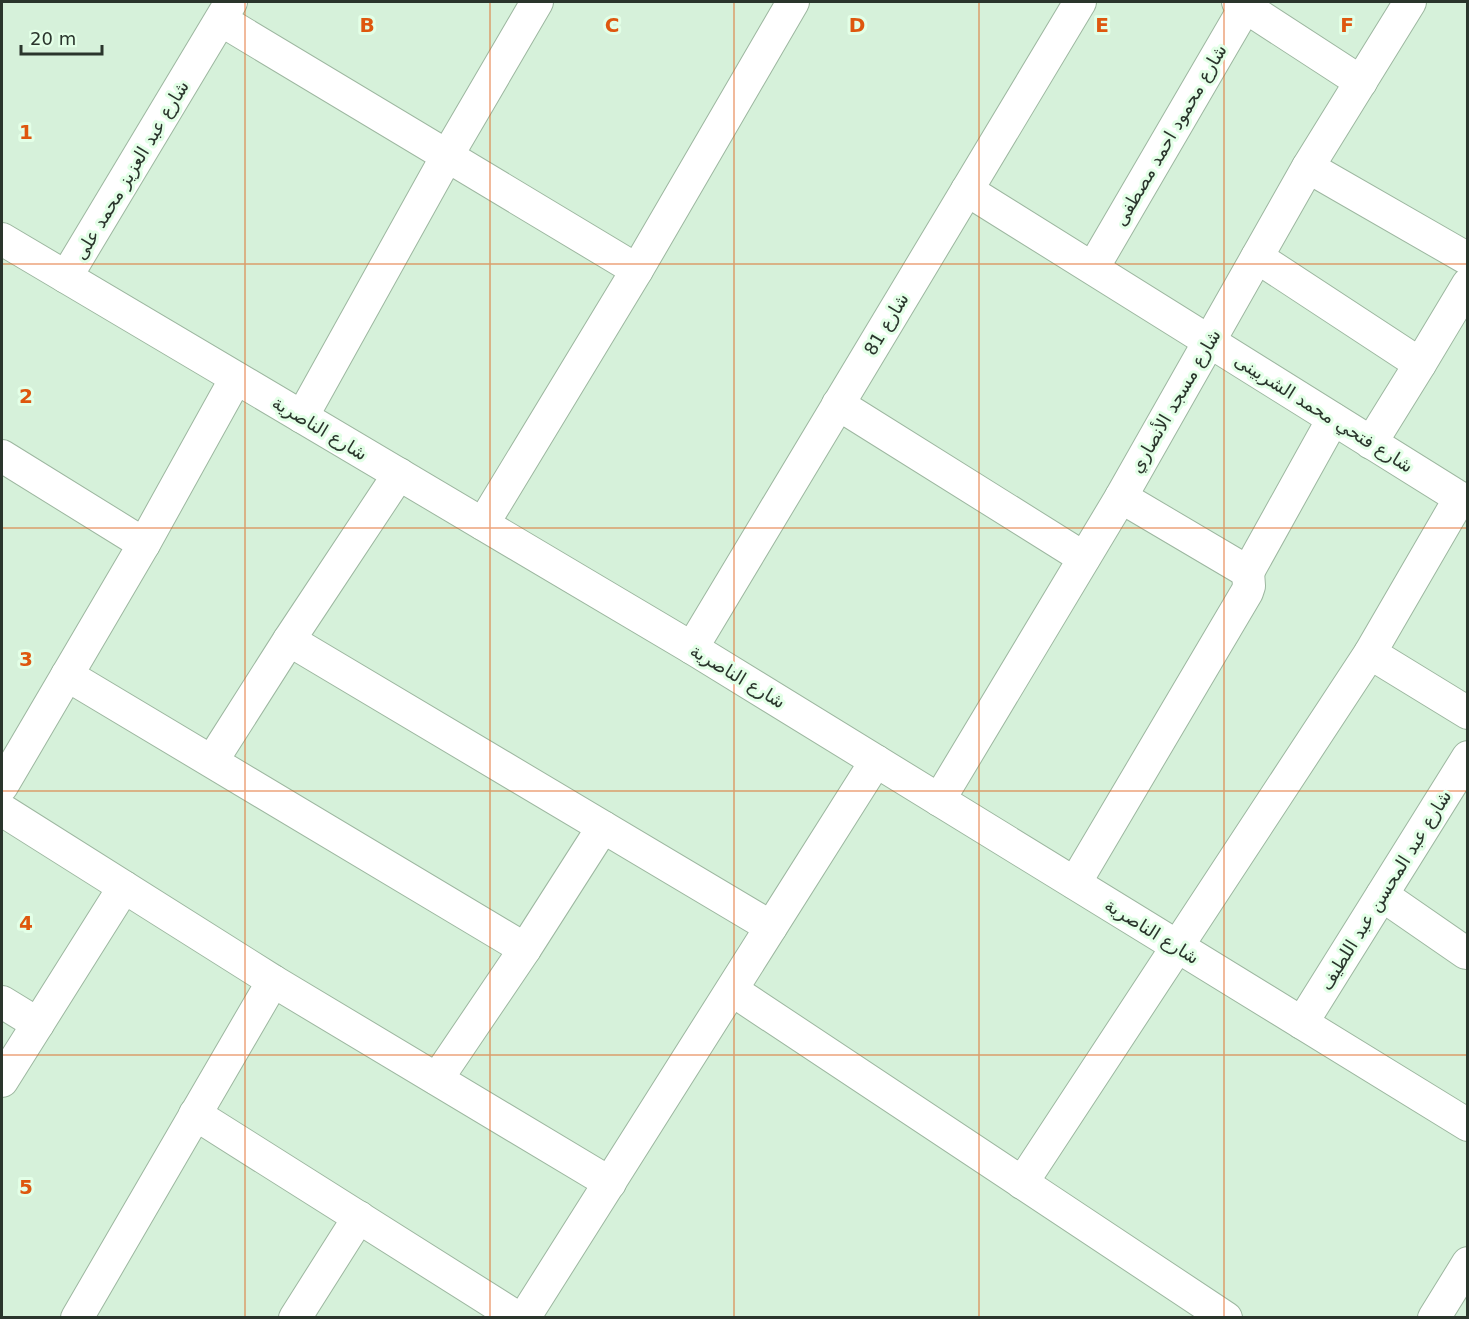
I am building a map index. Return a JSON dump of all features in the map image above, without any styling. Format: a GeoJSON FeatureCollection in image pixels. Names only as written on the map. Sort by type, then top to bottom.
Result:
{"type":"FeatureCollection","features":[{"type":"Feature","properties":{"kind":"street"},"geometry":{"type":"LineString","coordinates":[[302,417],[447,156],[537,2]]}},
{"type":"Feature","properties":{"kind":"street"},"geometry":{"type":"LineString","coordinates":[[483,524],[637,270],[793,2]]}},
{"type":"Feature","properties":{"kind":"street","name":"شارع 81"},"geometry":{"type":"LineString","coordinates":[[692,648],[1080,2]]}},
{"type":"Feature","properties":{"kind":"street","name":"شارع مسجد الأنصاري"},"geometry":{"type":"LineString","coordinates":[[939,800],[1121,496],[1308,167],[1410,2]]}},
{"type":"Feature","properties":{"kind":"street"},"geometry":{"type":"LineString","coordinates":[[1244,3],[1361,82]]}},
{"type":"Feature","properties":{"kind":"street","name":"شارع محمود احمد مصطفى"},"geometry":{"type":"LineString","coordinates":[[1093,268],[1244,3]]}},
{"type":"Feature","properties":{"kind":"street"},"geometry":{"type":"LineString","coordinates":[[226,11],[447,156],[637,270]]}},
{"type":"Feature","properties":{"kind":"street","name":"شارع عبد العزيز محمد على"},"geometry":{"type":"LineString","coordinates":[[66,277],[226,11]]}},
{"type":"Feature","properties":{"kind":"street"},"geometry":{"type":"LineString","coordinates":[[1308,167],[1467,259]]}},
{"type":"Feature","properties":{"kind":"street","name":"شارع فتحي محمد الشربينى"},"geometry":{"type":"LineString","coordinates":[[967,190],[1464,501]]}},
{"type":"Feature","properties":{"kind":"street","name":"شارع الناصرية"},"geometry":{"type":"LineString","coordinates":[[2,239],[692,648],[1467,1125]]}},
{"type":"Feature","properties":{"kind":"street"},"geometry":{"type":"LineString","coordinates":[[1257,257],[1420,364]]}},
{"type":"Feature","properties":{"kind":"street"},"geometry":{"type":"LineString","coordinates":[[1371,443],[1467,284]]}},
{"type":"Feature","properties":{"kind":"street"},"geometry":{"type":"LineString","coordinates":[[2,786],[144,544],[236,378]]}},
{"type":"Feature","properties":{"kind":"street"},"geometry":{"type":"LineString","coordinates":[[838,404],[1084,558]]}},
{"type":"Feature","properties":{"kind":"street"},"geometry":{"type":"LineString","coordinates":[[1075,883],[1247,592],[1248,573],[1333,419]]}},
{"type":"Feature","properties":{"kind":"street"},"geometry":{"type":"LineString","coordinates":[[2,456],[144,544]]}},
{"type":"Feature","properties":{"kind":"street"},"geometry":{"type":"LineString","coordinates":[[212,761],[399,474]]}},
{"type":"Feature","properties":{"kind":"street"},"geometry":{"type":"LineString","coordinates":[[1121,496],[1248,573]]}},
{"type":"Feature","properties":{"kind":"street"},"geometry":{"type":"LineString","coordinates":[[1022,1183],[1370,653],[1464,501]]}},
{"type":"Feature","properties":{"kind":"street"},"geometry":{"type":"LineString","coordinates":[[289,640],[771,927]]}},
{"type":"Feature","properties":{"kind":"street"},"geometry":{"type":"LineString","coordinates":[[1370,653],[1467,713]]}},
{"type":"Feature","properties":{"kind":"street"},"geometry":{"type":"LineString","coordinates":[[67,675],[525,949]]}},
{"type":"Feature","properties":{"kind":"street","name":"شارع عبد المحسن عبد اللطيف"},"geometry":{"type":"LineString","coordinates":[[1302,1023],[1467,757]]}},
{"type":"Feature","properties":{"kind":"street"},"geometry":{"type":"LineString","coordinates":[[524,1317],[876,761]]}},
{"type":"Feature","properties":{"kind":"street"},"geometry":{"type":"LineString","coordinates":[[2,810],[273,981],[609,1183]]}},
{"type":"Feature","properties":{"kind":"street"},"geometry":{"type":"LineString","coordinates":[[437,1079],[525,949],[603,827]]}},
{"type":"Feature","properties":{"kind":"street"},"geometry":{"type":"LineString","coordinates":[[2,1081],[124,887]]}},
{"type":"Feature","properties":{"kind":"street"},"geometry":{"type":"LineString","coordinates":[[1382,895],[1466,953]]}},
{"type":"Feature","properties":{"kind":"street"},"geometry":{"type":"LineString","coordinates":[[77,1317],[273,981]]}},
{"type":"Feature","properties":{"kind":"street"},"geometry":{"type":"LineString","coordinates":[[732,990],[1226,1317]]}},
{"type":"Feature","properties":{"kind":"street"},"geometry":{"type":"LineString","coordinates":[[2,1002],[38,1024]]}},
{"type":"Feature","properties":{"kind":"street"},"geometry":{"type":"LineString","coordinates":[[195,1114],[518,1317]]}},
{"type":"Feature","properties":{"kind":"street"},"geometry":{"type":"LineString","coordinates":[[295,1317],[359,1217]]}},
{"type":"Feature","properties":{"kind":"street"},"geometry":{"type":"LineString","coordinates":[[1434,1317],[1467,1263]]}}]}
